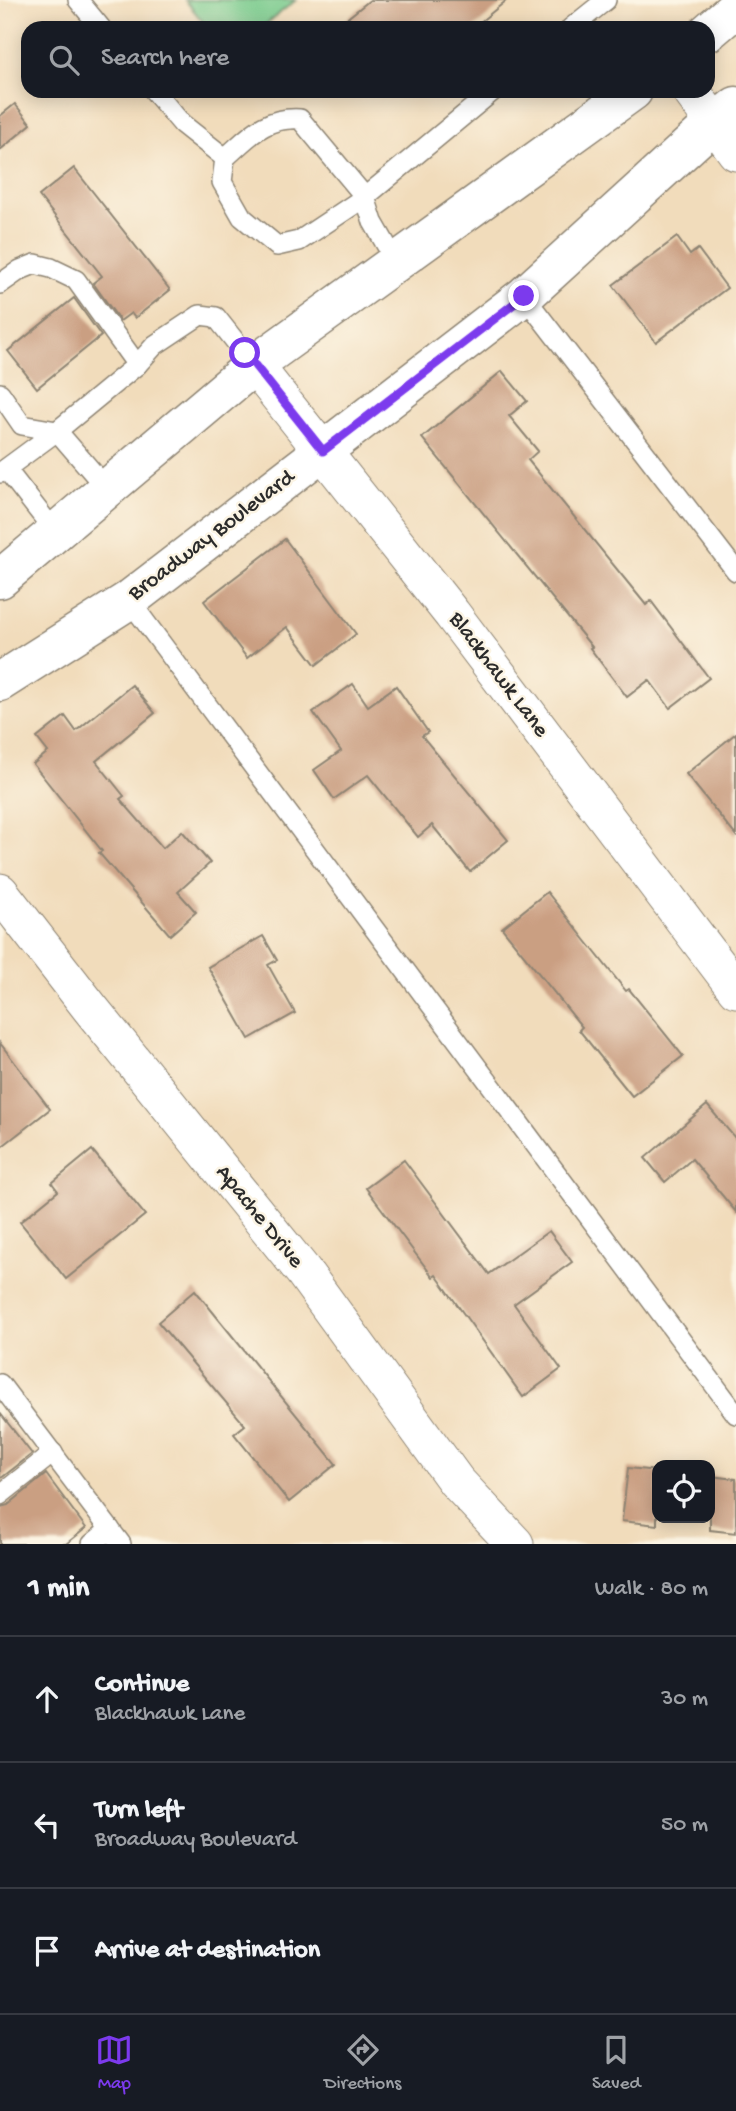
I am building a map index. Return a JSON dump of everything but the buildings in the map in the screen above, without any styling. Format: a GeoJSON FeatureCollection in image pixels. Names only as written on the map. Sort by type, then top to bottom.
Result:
{"type":"FeatureCollection","features":[{"type":"Feature","properties":{"kind":"main road"},"geometry":{"type":"LineString","coordinates":[[715,26],[736,8]]}},
{"type":"Feature","properties":{"kind":"main road"},"geometry":{"type":"LineString","coordinates":[[0,579],[254,365],[623,98]]}},
{"type":"Feature","properties":{"kind":"main road","name":"Broadway Boulevard"},"geometry":{"type":"LineString","coordinates":[[0,682],[129,600],[524,296],[729,127]]}},
{"type":"Feature","properties":{"kind":"street"},"geometry":{"type":"LineString","coordinates":[[698,98],[729,127]]}},
{"type":"Feature","properties":{"kind":"street","name":"Blackhawk Lane"},"geometry":{"type":"LineString","coordinates":[[254,365],[452,614],[736,989]]}},
{"type":"Feature","properties":{"kind":"street","name":"Apache Drive"},"geometry":{"type":"LineString","coordinates":[[0,892],[303,1271],[456,1481],[515,1544]]}},
{"type":"Feature","properties":{"kind":"lane"},"geometry":{"type":"LineString","coordinates":[[78,0],[95,21]]}},
{"type":"Feature","properties":{"kind":"lane"},"geometry":{"type":"LineString","coordinates":[[580,21],[606,0]]}},
{"type":"Feature","properties":{"kind":"lane"},"geometry":{"type":"LineString","coordinates":[[160,98],[182,124],[225,158]]}},
{"type":"Feature","properties":{"kind":"lane"},"geometry":{"type":"LineString","coordinates":[[396,262],[373,222],[365,197],[300,118],[285,118],[262,125],[225,158],[222,182],[242,217],[277,246],[299,241],[365,197],[485,98]]}},
{"type":"Feature","properties":{"kind":"lane"},"geometry":{"type":"LineString","coordinates":[[0,284],[20,270],[35,264],[76,280],[137,365]]}},
{"type":"Feature","properties":{"kind":"lane"},"geometry":{"type":"LineString","coordinates":[[524,296],[736,572]]}},
{"type":"Feature","properties":{"kind":"lane"},"geometry":{"type":"LineString","coordinates":[[55,532],[3,471],[57,431],[137,365],[155,345],[200,315],[216,317],[254,365]]}},
{"type":"Feature","properties":{"kind":"lane"},"geometry":{"type":"LineString","coordinates":[[0,393],[22,425],[57,431],[107,489]]}},
{"type":"Feature","properties":{"kind":"lane"},"geometry":{"type":"LineString","coordinates":[[129,600],[736,1414]]}},
{"type":"Feature","properties":{"kind":"lane"},"geometry":{"type":"LineString","coordinates":[[0,1384],[116,1537],[92,1544]]}},
{"type":"Feature","properties":{"kind":"lane"},"geometry":{"type":"LineString","coordinates":[[0,1495],[52,1453]]}},
{"type":"Feature","properties":{"kind":"green space"},"geometry":{"type":"Polygon","coordinates":[[[185,0],[296,0],[270,21],[202,21],[185,0]]]}},
{"type":"Feature","properties":{"kind":"route"},"geometry":{"type":"LineString","coordinates":[[245,353],[323,451],[524,296]]}}]}
